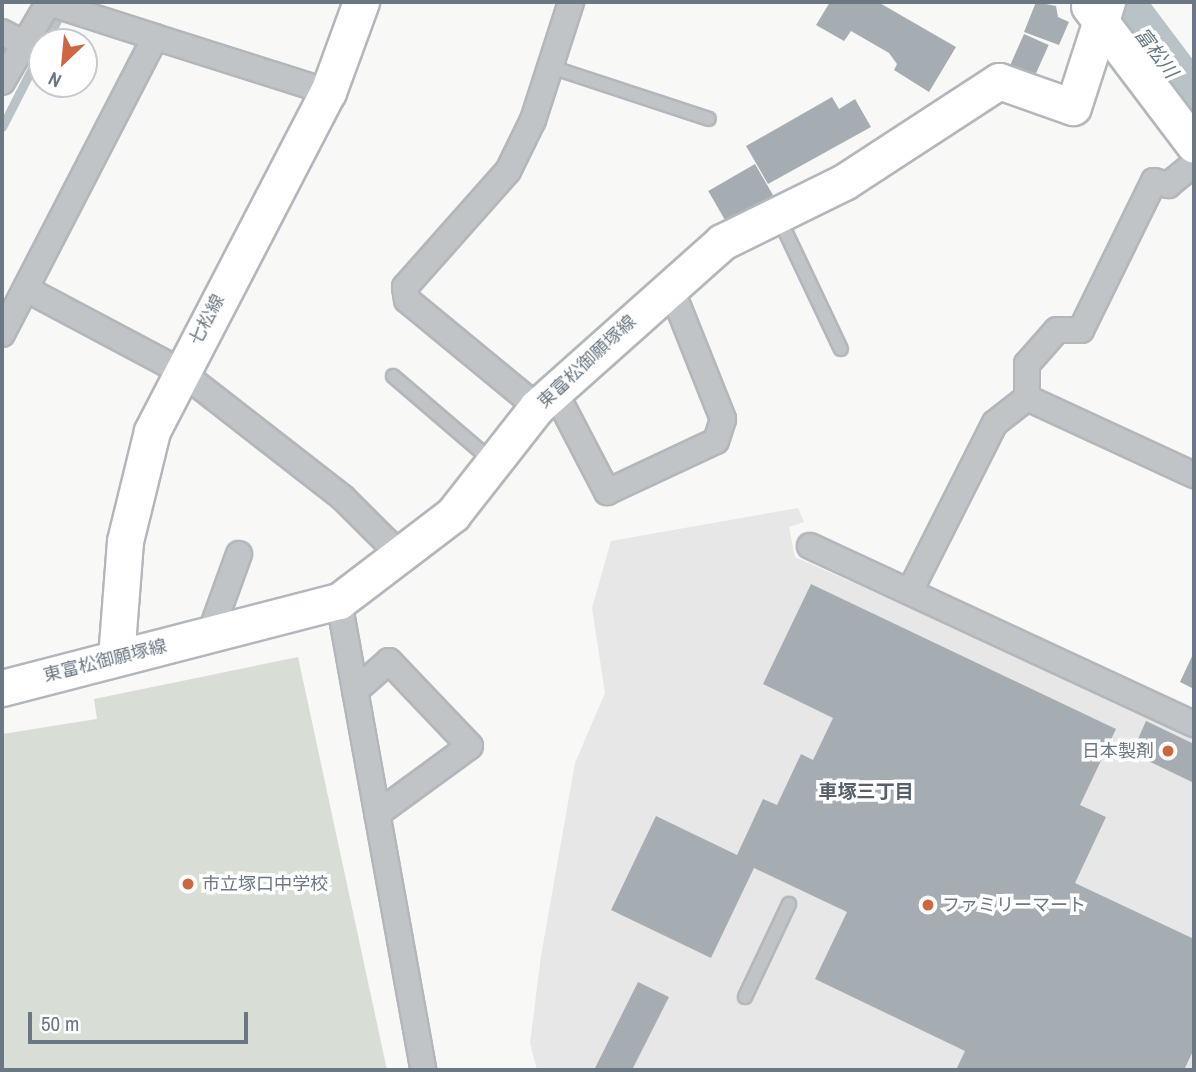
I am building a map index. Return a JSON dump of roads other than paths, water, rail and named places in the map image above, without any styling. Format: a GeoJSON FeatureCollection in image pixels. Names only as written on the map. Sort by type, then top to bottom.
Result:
{"type":"FeatureCollection","features":[{"type":"Feature","properties":{"kind":"main road","name":"七松線"},"geometry":{"type":"LineString","coordinates":[[116,659],[125,541],[152,431],[180,371],[328,92],[361,2]]}},
{"type":"Feature","properties":{"kind":"main road"},"geometry":{"type":"LineString","coordinates":[[1097,7],[1194,145]]}},
{"type":"Feature","properties":{"kind":"main road","name":"東富松御願塚線"},"geometry":{"type":"LineString","coordinates":[[2,688],[339,601],[402,558],[453,514],[546,400],[722,242],[844,182],[999,81],[1073,107],[1097,7]]}},
{"type":"Feature","properties":{"kind":"street"},"geometry":{"type":"LineString","coordinates":[[2,82],[12,37],[49,2],[328,92]]}},
{"type":"Feature","properties":{"kind":"street"},"geometry":{"type":"LineString","coordinates":[[571,2],[551,67],[508,171],[405,288],[407,300],[546,400],[607,492],[716,441],[723,419],[670,286]]}},
{"type":"Feature","properties":{"kind":"street"},"geometry":{"type":"LineString","coordinates":[[2,334],[155,37]]}},
{"type":"Feature","properties":{"kind":"street"},"geometry":{"type":"LineString","coordinates":[[1027,398],[1027,364],[1057,330],[1081,330],[1154,181],[1168,185],[1194,164]]}},
{"type":"Feature","properties":{"kind":"street"},"geometry":{"type":"LineString","coordinates":[[26,289],[180,371],[343,498],[402,558]]}},
{"type":"Feature","properties":{"kind":"street"},"geometry":{"type":"LineString","coordinates":[[1027,398],[1194,475]]}},
{"type":"Feature","properties":{"kind":"street"},"geometry":{"type":"LineString","coordinates":[[911,591],[995,423],[1027,398]]}},
{"type":"Feature","properties":{"kind":"street"},"geometry":{"type":"LineString","coordinates":[[810,546],[1194,724]]}},
{"type":"Feature","properties":{"kind":"street"},"geometry":{"type":"LineString","coordinates":[[210,634],[239,554]]}},
{"type":"Feature","properties":{"kind":"street"},"geometry":{"type":"LineString","coordinates":[[339,601],[423,1070]]}},
{"type":"Feature","properties":{"kind":"street"},"geometry":{"type":"LineString","coordinates":[[355,691],[389,661],[470,746],[377,814]]}},
{"type":"Feature","properties":{"kind":"lane"},"geometry":{"type":"LineString","coordinates":[[551,67],[709,119]]}},
{"type":"Feature","properties":{"kind":"lane"},"geometry":{"type":"LineString","coordinates":[[778,216],[841,348]]}},
{"type":"Feature","properties":{"kind":"lane"},"geometry":{"type":"LineString","coordinates":[[393,376],[496,464]]}},
{"type":"Feature","properties":{"kind":"lane"},"geometry":{"type":"LineString","coordinates":[[744,996],[789,905]]}},
{"type":"Feature","properties":{"kind":"waterway","name":"富松川"},"geometry":{"type":"LineString","coordinates":[[1117,2],[1194,104]]}},
{"type":"Feature","properties":{"kind":"waterway"},"geometry":{"type":"LineString","coordinates":[[53,28],[63,9]]}},
{"type":"Feature","properties":{"kind":"waterway"},"geometry":{"type":"LineString","coordinates":[[2,127],[28,76]]}},
{"type":"Feature","properties":{"kind":"place","name":"日本製剤"},"geometry":{"type":"Point","coordinates":[1168,751]}},
{"type":"Feature","properties":{"kind":"place","name":"市立塚口中学校"},"geometry":{"type":"Point","coordinates":[188,884]}},
{"type":"Feature","properties":{"kind":"place","name":"ファミリーマート"},"geometry":{"type":"Point","coordinates":[928,905]}},
{"type":"Feature","properties":{"kind":"district","name":"車塚三丁目"},"geometry":{"type":"Point","coordinates":[866,792]}}]}
